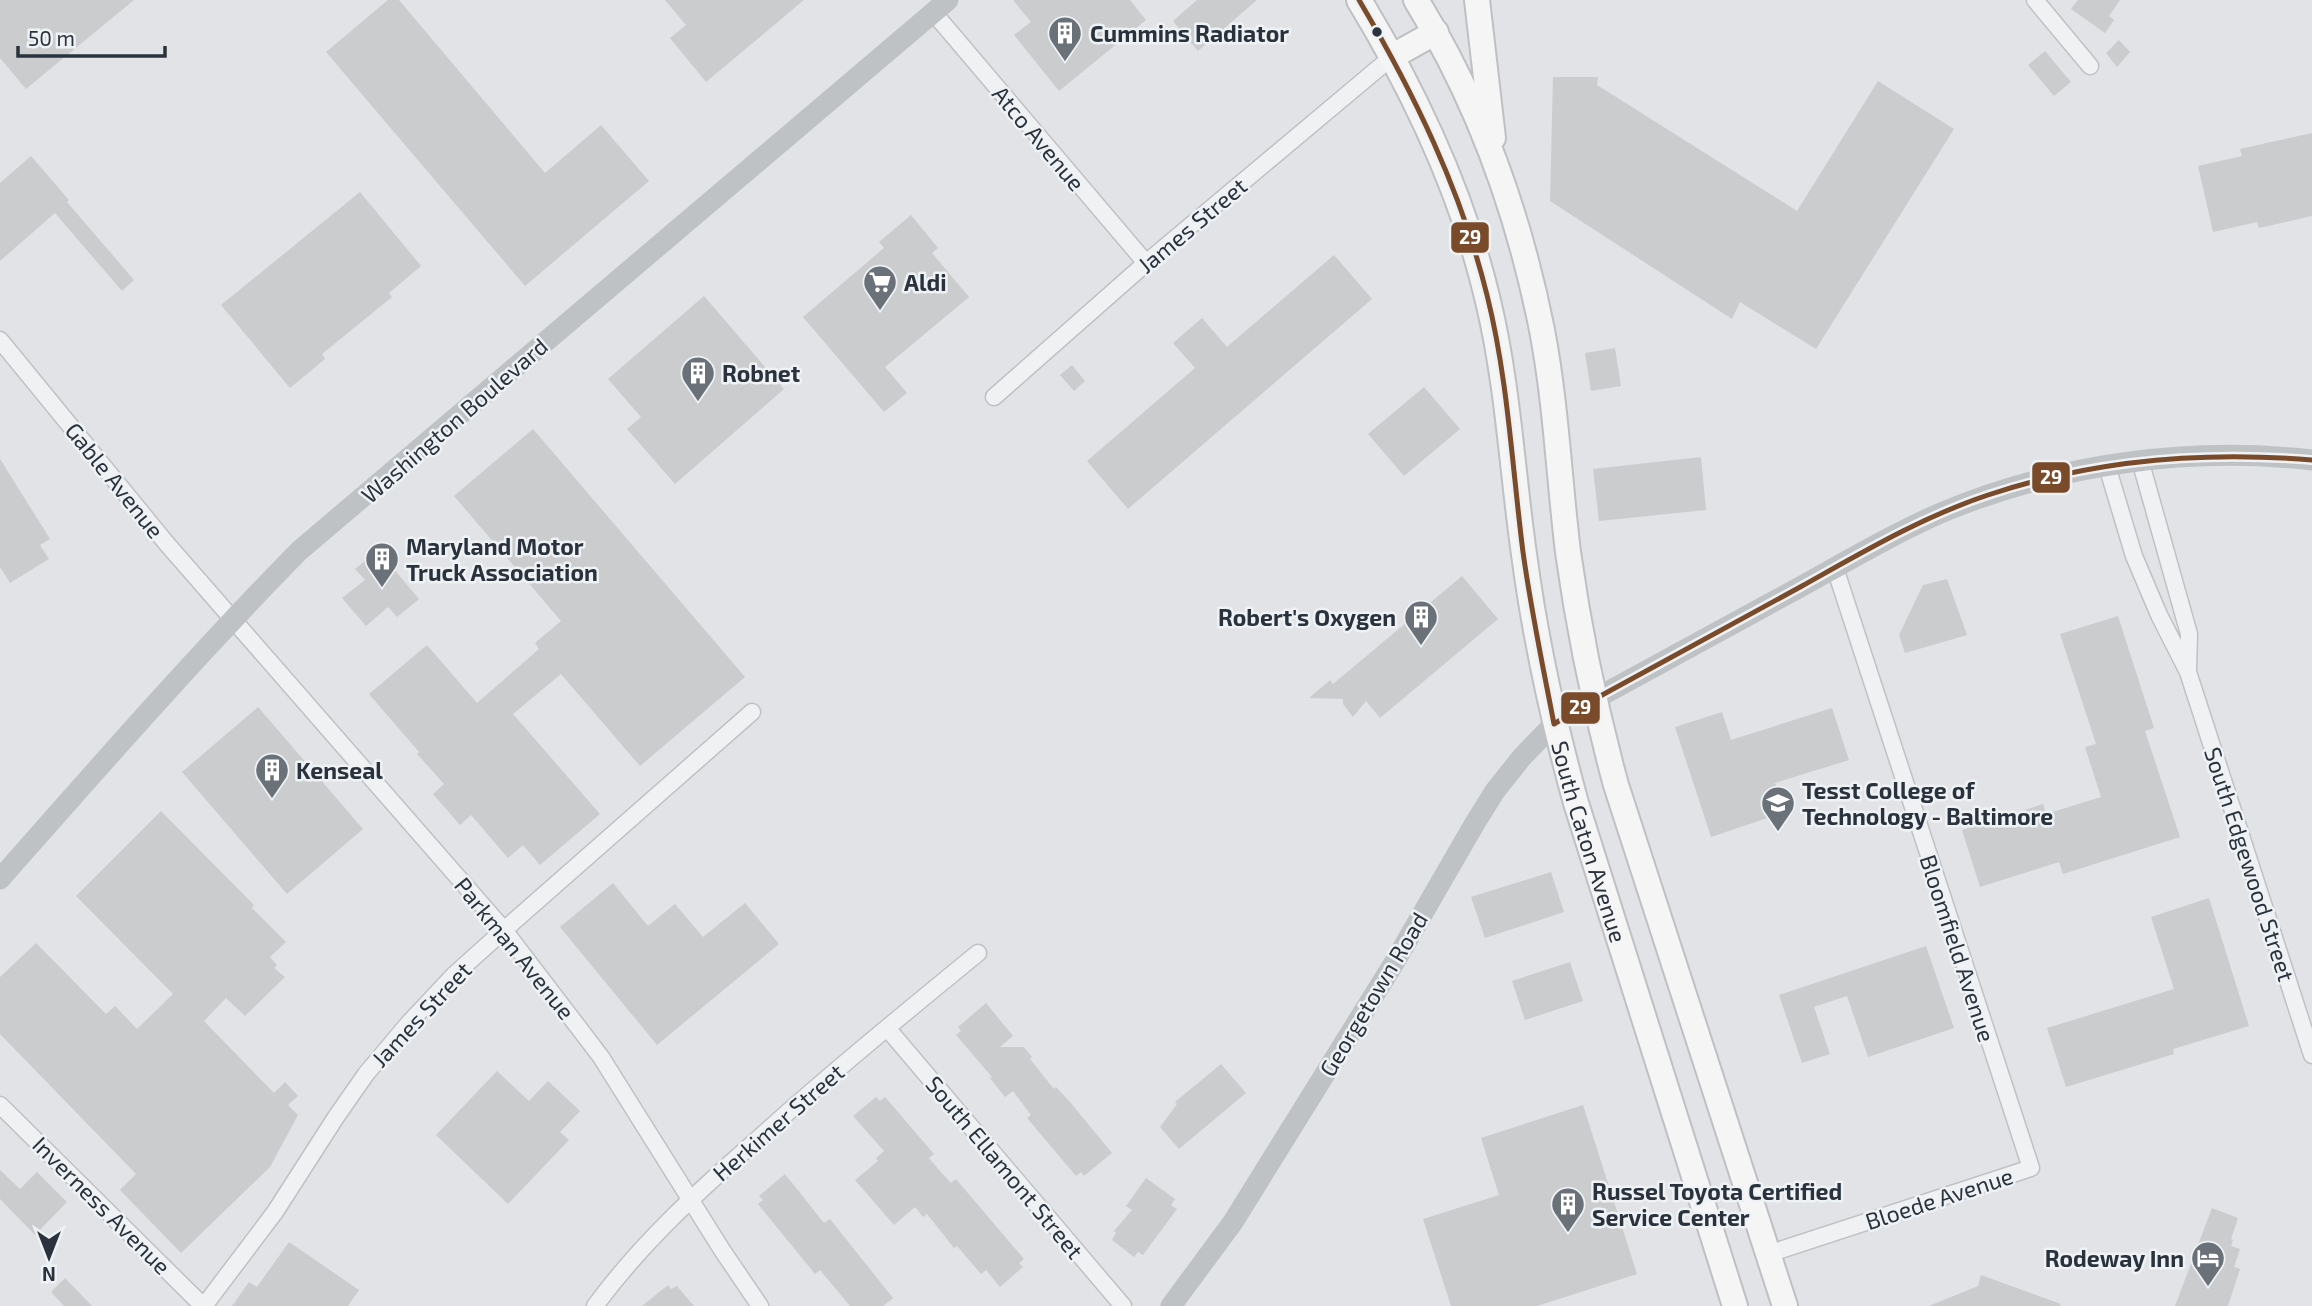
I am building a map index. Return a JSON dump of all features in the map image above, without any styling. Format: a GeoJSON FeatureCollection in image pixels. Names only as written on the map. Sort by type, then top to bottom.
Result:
{"type":"FeatureCollection","features":[{"type":"Feature","properties":{"kind":"main road","name":"South Caton Avenue"},"geometry":{"type":"LineString","coordinates":[[1359,0],[1393,56],[1451,181],[1471,236],[1497,342],[1525,565],[1554,724],[1576,803],[1735,1306]]}},
{"type":"Feature","properties":{"kind":"main road","name":"South Caton Avenue"},"geometry":{"type":"LineString","coordinates":[[1416,0],[1436,32],[1466,95],[1518,228],[1542,333],[1569,561],[1593,700],[1616,785],[1785,1306]]}},
{"type":"Feature","properties":{"kind":"main road"},"geometry":{"type":"LineString","coordinates":[[1393,56],[1436,32],[1439,0]]}},
{"type":"Feature","properties":{"kind":"main road","name":"South Caton Avenue"},"geometry":{"type":"LineString","coordinates":[[1477,0],[1496,167]]}},
{"type":"Feature","properties":{"kind":"street"},"geometry":{"type":"LineString","coordinates":[[2035,0],[2091,66]]}},
{"type":"Feature","properties":{"kind":"street","name":"Atco Avenue"},"geometry":{"type":"LineString","coordinates":[[940,6],[1146,263]]}},
{"type":"Feature","properties":{"kind":"street","name":"Washington Boulevard"},"geometry":{"type":"LineString","coordinates":[[0,879],[232,619],[299,551],[940,6]]}},
{"type":"Feature","properties":{"kind":"street","name":"James Street"},"geometry":{"type":"LineString","coordinates":[[994,397],[1146,263],[1393,56]]}},
{"type":"Feature","properties":{"kind":"street","name":"Gable Avenue"},"geometry":{"type":"LineString","coordinates":[[0,340],[158,534],[232,619]]}},
{"type":"Feature","properties":{"kind":"street","name":"Georgetown Road"},"geometry":{"type":"LineString","coordinates":[[1171,1306],[1233,1222],[1394,963],[1491,798],[1522,757],[1554,724],[1835,568],[1905,531],[1963,505],[2007,490],[2140,460],[2202,456],[2276,456],[2312,460]]}},
{"type":"Feature","properties":{"kind":"street","name":"South Edgewood Street"},"geometry":{"type":"LineString","coordinates":[[2140,460],[2189,634],[2188,672]]}},
{"type":"Feature","properties":{"kind":"street","name":"South Edgewood Street"},"geometry":{"type":"LineString","coordinates":[[2107,466],[2134,556],[2159,615],[2188,672],[2312,1055]]}},
{"type":"Feature","properties":{"kind":"street","name":"Bloomfield Avenue"},"geometry":{"type":"LineString","coordinates":[[1835,568],[2031,1168]]}},
{"type":"Feature","properties":{"kind":"street","name":"Parkman Avenue"},"geometry":{"type":"LineString","coordinates":[[232,619],[504,930],[601,1058],[760,1306]]}},
{"type":"Feature","properties":{"kind":"street","name":"James Street"},"geometry":{"type":"LineString","coordinates":[[203,1306],[275,1212],[336,1116],[371,1068],[454,975],[752,712]]}},
{"type":"Feature","properties":{"kind":"street","name":"Herkimer Street"},"geometry":{"type":"LineString","coordinates":[[595,1306],[613,1281],[690,1200],[887,1028],[978,953]]}},
{"type":"Feature","properties":{"kind":"street","name":"South Ellamont Street"},"geometry":{"type":"LineString","coordinates":[[887,1028],[1123,1306]]}},
{"type":"Feature","properties":{"kind":"street","name":"Inverness Avenue"},"geometry":{"type":"LineString","coordinates":[[0,1105],[203,1306]]}},
{"type":"Feature","properties":{"kind":"street","name":"Bloede Avenue"},"geometry":{"type":"LineString","coordinates":[[1768,1254],[2031,1168]]}},
{"type":"Feature","properties":{"kind":"building"},"geometry":{"type":"Polygon","coordinates":[[[0,0],[134,0],[26,89],[0,58],[0,0]]]}},
{"type":"Feature","properties":{"kind":"building"},"geometry":{"type":"Polygon","coordinates":[[[388,0],[399,0],[545,173],[601,125],[649,181],[525,286],[326,52],[388,0]]]}},
{"type":"Feature","properties":{"kind":"building"},"geometry":{"type":"Polygon","coordinates":[[[665,0],[804,0],[706,82],[670,38],[686,25],[665,0]]]}},
{"type":"Feature","properties":{"kind":"building","name":"Cummins Radiator"},"geometry":{"type":"Polygon","coordinates":[[[1013,0],[1130,0],[1146,20],[1059,91],[1014,35],[1031,22],[1013,0]]]}},
{"type":"Feature","properties":{"kind":"building"},"geometry":{"type":"Polygon","coordinates":[[[1197,0],[1257,0],[1198,51],[1173,21],[1197,0]]]}},
{"type":"Feature","properties":{"kind":"building"},"geometry":{"type":"Polygon","coordinates":[[[2078,0],[2120,0],[2109,16],[2114,20],[2105,33],[2071,9],[2078,0]]]}},
{"type":"Feature","properties":{"kind":"building"},"geometry":{"type":"Polygon","coordinates":[[[2119,40],[2130,52],[2117,67],[2106,53],[2119,40]]]}},
{"type":"Feature","properties":{"kind":"building"},"geometry":{"type":"Polygon","coordinates":[[[2045,51],[2071,82],[2054,96],[2028,65],[2045,51]]]}},
{"type":"Feature","properties":{"kind":"building"},"geometry":{"type":"Polygon","coordinates":[[[1553,77],[1598,77],[1597,85],[1797,211],[1878,81],[1954,129],[1816,349],[1740,302],[1732,319],[1550,201],[1553,77]]]}},
{"type":"Feature","properties":{"kind":"building"},"geometry":{"type":"Polygon","coordinates":[[[2312,133],[2312,216],[2259,228],[2257,222],[2213,232],[2198,166],[2242,156],[2240,149],[2312,133]]]}},
{"type":"Feature","properties":{"kind":"building"},"geometry":{"type":"Polygon","coordinates":[[[31,156],[134,280],[122,291],[55,213],[0,261],[0,183],[31,156]]]}},
{"type":"Feature","properties":{"kind":"building"},"geometry":{"type":"Polygon","coordinates":[[[360,192],[421,266],[389,293],[392,297],[322,354],[325,359],[290,388],[221,305],[360,192]]]}},
{"type":"Feature","properties":{"kind":"building","name":"Aldi"},"geometry":{"type":"Polygon","coordinates":[[[911,215],[938,248],[932,253],[969,297],[885,367],[907,393],[884,412],[803,317],[884,248],[879,242],[911,215]]]}},
{"type":"Feature","properties":{"kind":"building"},"geometry":{"type":"Polygon","coordinates":[[[1334,255],[1372,299],[1128,509],[1087,461],[1195,368],[1173,343],[1202,318],[1227,347],[1334,255]]]}},
{"type":"Feature","properties":{"kind":"building","name":"Robnet"},"geometry":{"type":"Polygon","coordinates":[[[704,296],[784,389],[675,484],[627,429],[641,417],[608,379],[704,296]]]}},
{"type":"Feature","properties":{"kind":"building"},"geometry":{"type":"Polygon","coordinates":[[[1615,348],[1621,386],[1591,391],[1585,353],[1615,348]]]}},
{"type":"Feature","properties":{"kind":"building"},"geometry":{"type":"Polygon","coordinates":[[[1072,365],[1085,381],[1074,391],[1060,375],[1072,365]]]}},
{"type":"Feature","properties":{"kind":"building"},"geometry":{"type":"Polygon","coordinates":[[[1424,387],[1460,429],[1404,476],[1368,434],[1424,387]]]}},
{"type":"Feature","properties":{"kind":"building"},"geometry":{"type":"Polygon","coordinates":[[[533,429],[745,677],[640,766],[561,674],[513,714],[600,814],[540,865],[523,845],[508,858],[471,815],[460,825],[433,794],[444,784],[369,694],[427,645],[477,703],[539,649],[535,643],[561,621],[454,496],[533,429]]]}},
{"type":"Feature","properties":{"kind":"building"},"geometry":{"type":"Polygon","coordinates":[[[1701,457],[1706,510],[1599,521],[1593,469],[1701,457]]]}},
{"type":"Feature","properties":{"kind":"building"},"geometry":{"type":"Polygon","coordinates":[[[0,459],[50,539],[40,545],[49,559],[10,583],[0,567],[0,459]]]}},
{"type":"Feature","properties":{"kind":"building","name":"Maryland Motor Truck Association"},"geometry":{"type":"Polygon","coordinates":[[[378,550],[419,599],[397,617],[388,607],[366,626],[342,598],[365,580],[355,569],[378,550]]]}},
{"type":"Feature","properties":{"kind":"building","name":"Robert's Oxygen"},"geometry":{"type":"Polygon","coordinates":[[[1462,576],[1498,619],[1380,718],[1366,701],[1353,717],[1343,704],[1343,699],[1309,698],[1330,680],[1333,684],[1462,576]]]}},
{"type":"Feature","properties":{"kind":"building"},"geometry":{"type":"Polygon","coordinates":[[[1947,579],[1967,635],[1905,653],[1899,635],[1923,585],[1947,579]]]}},
{"type":"Feature","properties":{"kind":"building"},"geometry":{"type":"Polygon","coordinates":[[[2118,616],[2154,728],[2145,731],[2180,837],[2063,874],[2059,862],[1980,887],[1962,830],[2043,804],[2046,814],[2101,797],[2085,747],[2096,744],[2060,634],[2118,616]]]}},
{"type":"Feature","properties":{"kind":"building","name":"Kenseal"},"geometry":{"type":"Polygon","coordinates":[[[258,707],[363,829],[287,894],[182,772],[258,707]]]}},
{"type":"Feature","properties":{"kind":"building"},"geometry":{"type":"Polygon","coordinates":[[[1832,708],[1849,760],[1775,783],[1785,812],[1711,837],[1675,727],[1722,712],[1731,740],[1832,708]]]}},
{"type":"Feature","properties":{"kind":"building"},"geometry":{"type":"Polygon","coordinates":[[[161,811],[254,905],[252,908],[286,942],[270,957],[277,965],[274,968],[285,977],[245,1016],[226,998],[204,1021],[274,1093],[285,1082],[298,1096],[288,1105],[298,1115],[270,1167],[181,1253],[120,1190],[136,1174],[0,1034],[0,977],[36,943],[106,1014],[115,1006],[137,1029],[173,994],[76,896],[161,811]]]}},
{"type":"Feature","properties":{"kind":"building"},"geometry":{"type":"Polygon","coordinates":[[[1551,872],[1564,912],[1485,938],[1471,897],[1551,872]]]}},
{"type":"Feature","properties":{"kind":"building"},"geometry":{"type":"Polygon","coordinates":[[[613,883],[648,926],[675,904],[703,937],[745,903],[779,944],[657,1045],[560,927],[613,883]]]}},
{"type":"Feature","properties":{"kind":"building"},"geometry":{"type":"Polygon","coordinates":[[[2209,898],[2249,1026],[2173,1049],[2174,1054],[2066,1087],[2047,1028],[2174,989],[2151,917],[2209,898]]]}},
{"type":"Feature","properties":{"kind":"building"},"geometry":{"type":"Polygon","coordinates":[[[1926,946],[1954,1028],[1868,1057],[1847,996],[1814,1007],[1830,1054],[1802,1063],[1779,995],[1926,946]]]}},
{"type":"Feature","properties":{"kind":"building"},"geometry":{"type":"Polygon","coordinates":[[[1570,962],[1583,1001],[1525,1020],[1512,981],[1570,962]]]}},
{"type":"Feature","properties":{"kind":"building"},"geometry":{"type":"Polygon","coordinates":[[[986,1003],[1013,1036],[1000,1047],[1024,1047],[1054,1089],[1056,1087],[1070,1102],[1112,1153],[1084,1176],[1081,1172],[1076,1176],[1027,1118],[1031,1115],[1013,1091],[1005,1097],[990,1078],[992,1077],[956,1035],[961,1031],[958,1027],[986,1003]]]}},
{"type":"Feature","properties":{"kind":"building"},"geometry":{"type":"Polygon","coordinates":[[[1221,1064],[1246,1093],[1179,1149],[1160,1127],[1177,1104],[1175,1102],[1221,1064]]]}},
{"type":"Feature","properties":{"kind":"building"},"geometry":{"type":"Polygon","coordinates":[[[497,1071],[529,1101],[548,1081],[580,1111],[560,1132],[569,1140],[508,1204],[436,1135],[497,1071]]]}},
{"type":"Feature","properties":{"kind":"building"},"geometry":{"type":"Polygon","coordinates":[[[876,1097],[880,1101],[885,1097],[934,1154],[929,1158],[939,1170],[951,1183],[956,1179],[1024,1259],[1019,1263],[1023,1267],[1000,1287],[986,1270],[981,1274],[957,1246],[954,1248],[927,1214],[923,1217],[915,1207],[894,1225],[855,1180],[878,1161],[876,1158],[884,1151],[853,1116],[876,1097]]]}},
{"type":"Feature","properties":{"kind":"building","name":"Russel Toyota Certified Service Center"},"geometry":{"type":"Polygon","coordinates":[[[1583,1105],[1637,1274],[1537,1306],[1451,1306],[1423,1219],[1499,1195],[1481,1138],[1583,1105]]]}},
{"type":"Feature","properties":{"kind":"building"},"geometry":{"type":"Polygon","coordinates":[[[0,1170],[20,1189],[37,1172],[67,1202],[35,1235],[0,1199],[0,1170]]]}},
{"type":"Feature","properties":{"kind":"building"},"geometry":{"type":"Polygon","coordinates":[[[785,1174],[824,1223],[830,1219],[893,1298],[883,1306],[850,1306],[820,1270],[815,1274],[758,1204],[763,1200],[759,1196],[785,1174]]]}},
{"type":"Feature","properties":{"kind":"building"},"geometry":{"type":"Polygon","coordinates":[[[1146,1178],[1175,1199],[1171,1205],[1177,1209],[1143,1255],[1138,1252],[1134,1257],[1112,1240],[1116,1233],[1114,1231],[1132,1210],[1126,1206],[1146,1178]]]}},
{"type":"Feature","properties":{"kind":"building"},"geometry":{"type":"Polygon","coordinates":[[[2212,1208],[2238,1218],[2231,1246],[2240,1249],[2234,1267],[2240,1269],[2228,1306],[2175,1306],[2212,1208]]]}},
{"type":"Feature","properties":{"kind":"building"},"geometry":{"type":"Polygon","coordinates":[[[289,1242],[359,1290],[348,1306],[232,1306],[249,1282],[257,1287],[289,1242]]]}},
{"type":"Feature","properties":{"kind":"building"},"geometry":{"type":"Polygon","coordinates":[[[1981,1275],[2061,1304],[1929,1306],[1978,1286],[1981,1275]]]}},
{"type":"Feature","properties":{"kind":"building"},"geometry":{"type":"Polygon","coordinates":[[[65,1278],[92,1306],[64,1306],[51,1292],[65,1278]]]}},
{"type":"Feature","properties":{"kind":"building"},"geometry":{"type":"Polygon","coordinates":[[[668,1285],[671,1289],[677,1286],[694,1306],[642,1306],[668,1285]]]}},
{"type":"Feature","properties":{"kind":"transit line","name":"29"},"geometry":{"type":"LineString","coordinates":[[1359,0],[1399,71],[1434,143],[1464,218],[1487,295],[1505,391],[1526,574],[1554,724],[1870,548],[1916,524],[1988,495],[2067,474],[2148,461],[2230,457],[2312,460]]}},
{"type":"Feature","properties":{"kind":"place","name":"Cummins Radiator"},"geometry":{"type":"Point","coordinates":[1065,63]}},
{"type":"Feature","properties":{"kind":"place","name":"Aldi"},"geometry":{"type":"Point","coordinates":[880,312]}},
{"type":"Feature","properties":{"kind":"place","name":"Robnet"},"geometry":{"type":"Point","coordinates":[698,403]}},
{"type":"Feature","properties":{"kind":"place","name":"Maryland Motor Truck Association"},"geometry":{"type":"Point","coordinates":[382,589]}},
{"type":"Feature","properties":{"kind":"place","name":"Robert's Oxygen"},"geometry":{"type":"Point","coordinates":[1421,647]}},
{"type":"Feature","properties":{"kind":"place","name":"Kenseal"},"geometry":{"type":"Point","coordinates":[272,800]}},
{"type":"Feature","properties":{"kind":"place","name":"Tesst College of Technology - Baltimore"},"geometry":{"type":"Point","coordinates":[1778,833]}},
{"type":"Feature","properties":{"kind":"place","name":"Russel Toyota Certified Service Center"},"geometry":{"type":"Point","coordinates":[1568,1234]}},
{"type":"Feature","properties":{"kind":"place","name":"Rodeway Inn"},"geometry":{"type":"Point","coordinates":[2208,1288]}}]}
